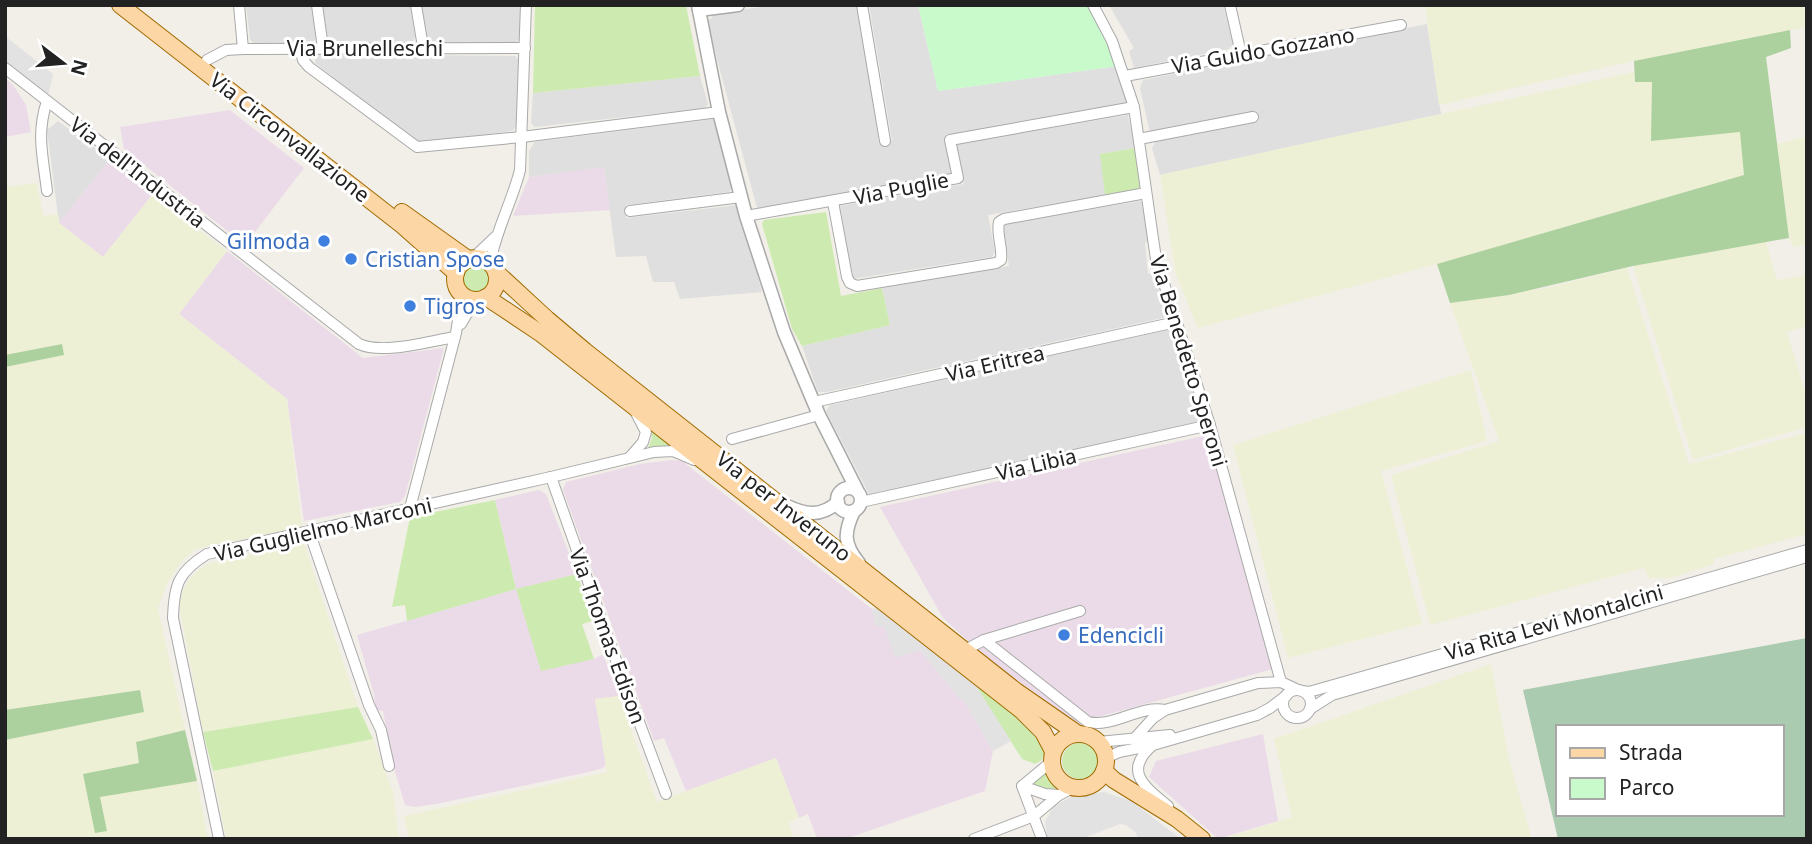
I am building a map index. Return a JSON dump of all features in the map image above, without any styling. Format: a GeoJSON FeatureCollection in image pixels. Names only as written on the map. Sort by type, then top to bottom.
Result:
{"type":"FeatureCollection","features":[{"type":"Feature","properties":{"kind":"main road","name":"Via Circonvallazione"},"geometry":{"type":"LineString","coordinates":[[120,5],[403,226],[456,273]]}},
{"type":"Feature","properties":{"kind":"main road","name":"Via Circonvallazione"},"geometry":{"type":"LineString","coordinates":[[136,5],[436,238],[471,258]]}},
{"type":"Feature","properties":{"kind":"main road"},"geometry":{"type":"LineString","coordinates":[[471,258],[485,259],[493,267],[495,289],[483,298],[468,298],[462,295],[456,285],[456,273],[463,262],[471,258]]}},
{"type":"Feature","properties":{"kind":"main road","name":"Via per Inveruno"},"geometry":{"type":"LineString","coordinates":[[493,267],[565,335],[1025,698],[1078,734]]}},
{"type":"Feature","properties":{"kind":"main road","name":"Via per Inveruno"},"geometry":{"type":"LineString","coordinates":[[483,298],[525,321],[1022,711],[1043,732],[1052,756]]}},
{"type":"Feature","properties":{"kind":"main road"},"geometry":{"type":"LineString","coordinates":[[1085,734],[1099,742],[1105,764],[1114,780],[1132,790],[1196,838],[1123,794],[1091,786],[1066,792],[1058,779],[1052,756],[1063,739],[1085,734]]}},
{"type":"Feature","properties":{"kind":"main road"},"geometry":{"type":"LineString","coordinates":[[1091,786],[1101,777],[1105,764]]}},
{"type":"Feature","properties":{"kind":"street"},"geometry":{"type":"LineString","coordinates":[[239,5],[243,48]]}},
{"type":"Feature","properties":{"kind":"street"},"geometry":{"type":"LineString","coordinates":[[317,5],[323,48]]}},
{"type":"Feature","properties":{"kind":"street"},"geometry":{"type":"LineString","coordinates":[[416,5],[423,47]]}},
{"type":"Feature","properties":{"kind":"street"},"geometry":{"type":"LineString","coordinates":[[493,267],[495,236],[515,191],[520,170],[526,5]]}},
{"type":"Feature","properties":{"kind":"street"},"geometry":{"type":"LineString","coordinates":[[738,5],[699,8],[719,112],[746,216],[784,332],[857,501],[846,527],[846,535],[851,553],[866,571]]}},
{"type":"Feature","properties":{"kind":"street"},"geometry":{"type":"LineString","coordinates":[[862,5],[885,141]]}},
{"type":"Feature","properties":{"kind":"street","name":"Via Benedetto Speroni"},"geometry":{"type":"LineString","coordinates":[[1093,5],[1112,41],[1134,107],[1156,259],[1210,425],[1281,682]]}},
{"type":"Feature","properties":{"kind":"street"},"geometry":{"type":"LineString","coordinates":[[1230,5],[1241,54]]}},
{"type":"Feature","properties":{"kind":"street","name":"Via Guido Gozzano"},"geometry":{"type":"LineString","coordinates":[[1125,76],[1401,25]]}},
{"type":"Feature","properties":{"kind":"street","name":"Via Brunelleschi"},"geometry":{"type":"LineString","coordinates":[[207,60],[226,50],[243,48],[525,48]]}},
{"type":"Feature","properties":{"kind":"street"},"geometry":{"type":"LineString","coordinates":[[300,48],[303,60],[309,67],[417,147],[522,137],[719,112]]}},
{"type":"Feature","properties":{"kind":"street","name":"Via dell'Industria"},"geometry":{"type":"LineString","coordinates":[[5,68],[359,344],[368,348],[380,348],[456,334]]}},
{"type":"Feature","properties":{"kind":"street"},"geometry":{"type":"LineString","coordinates":[[47,101],[40,121],[40,135],[47,191]]}},
{"type":"Feature","properties":{"kind":"street","name":"Via Puglie"},"geometry":{"type":"LineString","coordinates":[[746,216],[958,178],[950,140],[1134,107]]}},
{"type":"Feature","properties":{"kind":"street"},"geometry":{"type":"LineString","coordinates":[[1139,139],[1253,117]]}},
{"type":"Feature","properties":{"kind":"street"},"geometry":{"type":"LineString","coordinates":[[833,202],[847,276],[850,284],[857,286],[996,263],[1001,260],[1002,254],[998,227],[999,222],[1004,219],[1146,193]]}},
{"type":"Feature","properties":{"kind":"street"},"geometry":{"type":"LineString","coordinates":[[630,211],[741,197]]}},
{"type":"Feature","properties":{"kind":"street"},"geometry":{"type":"LineString","coordinates":[[471,258],[495,236]]}},
{"type":"Feature","properties":{"kind":"street"},"geometry":{"type":"LineString","coordinates":[[410,508],[456,334],[462,295]]}},
{"type":"Feature","properties":{"kind":"street"},"geometry":{"type":"LineString","coordinates":[[456,334],[468,312],[483,298]]}},
{"type":"Feature","properties":{"kind":"street","name":"Via Eritrea"},"geometry":{"type":"LineString","coordinates":[[814,402],[1176,322]]}},
{"type":"Feature","properties":{"kind":"street"},"geometry":{"type":"LineString","coordinates":[[626,400],[641,420],[646,432],[643,442],[630,457]]}},
{"type":"Feature","properties":{"kind":"street"},"geometry":{"type":"LineString","coordinates":[[732,439],[819,415]]}},
{"type":"Feature","properties":{"kind":"street","name":"Via Libia"},"geometry":{"type":"LineString","coordinates":[[857,501],[873,501],[1210,425]]}},
{"type":"Feature","properties":{"kind":"street","name":"Via Guglielmo Marconi"},"geometry":{"type":"LineString","coordinates":[[219,839],[173,618],[177,583],[184,572],[206,554],[654,452],[673,451],[690,457],[727,480]]}},
{"type":"Feature","properties":{"kind":"street"},"geometry":{"type":"LineString","coordinates":[[841,460],[840,496],[844,510],[857,501]]}},
{"type":"Feature","properties":{"kind":"street","name":"Via Thomas Edison"},"geometry":{"type":"LineString","coordinates":[[551,477],[666,794]]}},
{"type":"Feature","properties":{"kind":"street"},"geometry":{"type":"LineString","coordinates":[[773,499],[797,511],[813,514],[822,513],[849,488],[857,501]]}},
{"type":"Feature","properties":{"kind":"street"},"geometry":{"type":"LineString","coordinates":[[309,531],[369,705],[381,730],[390,766]]}},
{"type":"Feature","properties":{"kind":"street","name":"Via Rita Levi Montalcini"},"geometry":{"type":"LineString","coordinates":[[1300,690],[1309,692],[1807,550]]}},
{"type":"Feature","properties":{"kind":"street","name":"Via Rita Levi Montalcini"},"geometry":{"type":"LineString","coordinates":[[1310,709],[1332,695],[1807,557]]}},
{"type":"Feature","properties":{"kind":"street"},"geometry":{"type":"LineString","coordinates":[[965,650],[984,640],[1080,611]]}},
{"type":"Feature","properties":{"kind":"street"},"geometry":{"type":"LineString","coordinates":[[984,640],[1088,722],[1098,724],[1147,710],[1165,710],[1258,683],[1281,682],[1300,690],[1310,701],[1310,709],[1304,716],[1257,715]]}},
{"type":"Feature","properties":{"kind":"street"},"geometry":{"type":"LineString","coordinates":[[1105,764],[1119,752],[1257,715],[1287,695],[1300,690]]}},
{"type":"Feature","properties":{"kind":"street"},"geometry":{"type":"LineString","coordinates":[[1287,695],[1283,707],[1292,717]]}},
{"type":"Feature","properties":{"kind":"street"},"geometry":{"type":"LineString","coordinates":[[1137,736],[1153,718],[1165,710]]}},
{"type":"Feature","properties":{"kind":"street"},"geometry":{"type":"LineString","coordinates":[[1125,716],[1136,720],[1137,736]]}},
{"type":"Feature","properties":{"kind":"street"},"geometry":{"type":"LineString","coordinates":[[1099,742],[1194,732]]}},
{"type":"Feature","properties":{"kind":"street"},"geometry":{"type":"LineString","coordinates":[[1153,745],[1144,752],[1138,765],[1142,784],[1196,838]]}},
{"type":"Feature","properties":{"kind":"street"},"geometry":{"type":"LineString","coordinates":[[1022,786],[1052,756]]}},
{"type":"Feature","properties":{"kind":"street"},"geometry":{"type":"LineString","coordinates":[[1022,786],[1045,794],[1066,792]]}},
{"type":"Feature","properties":{"kind":"street"},"geometry":{"type":"LineString","coordinates":[[1022,786],[1042,839]]}},
{"type":"Feature","properties":{"kind":"street"},"geometry":{"type":"LineString","coordinates":[[974,839],[1034,816],[1066,792]]}},
{"type":"Feature","properties":{"kind":"shaded area"},"geometry":{"type":"Polygon","coordinates":[[[246,5],[312,5],[316,38],[313,43],[253,43],[250,39],[246,5]]]}},
{"type":"Feature","properties":{"kind":"shaded area"},"geometry":{"type":"Polygon","coordinates":[[[322,5],[410,5],[415,37],[412,43],[332,42],[327,38],[322,5]]]}},
{"type":"Feature","properties":{"kind":"shaded area"},"geometry":{"type":"Polygon","coordinates":[[[422,5],[521,5],[521,38],[515,43],[432,44],[427,39],[422,5]]]}},
{"type":"Feature","properties":{"kind":"shaded area"},"geometry":{"type":"Polygon","coordinates":[[[778,5],[859,5],[879,144],[892,141],[869,5],[918,5],[938,91],[1118,66],[1126,104],[947,135],[954,174],[757,208],[707,22],[716,13],[778,5]]]}},
{"type":"Feature","properties":{"kind":"shaded area"},"geometry":{"type":"Polygon","coordinates":[[[1109,5],[1223,5],[1233,44],[1229,49],[1134,68],[1129,51],[1134,48],[1109,5]]]}},
{"type":"Feature","properties":{"kind":"shaded area"},"geometry":{"type":"Polygon","coordinates":[[[1427,24],[1441,114],[1160,175],[1152,148],[1156,141],[1259,121],[1257,111],[1150,133],[1140,88],[1143,80],[1427,24]]]}},
{"type":"Feature","properties":{"kind":"shaded area"},"geometry":{"type":"Polygon","coordinates":[[[5,36],[53,74],[47,101],[5,67],[5,36]]]}},
{"type":"Feature","properties":{"kind":"shaded area"},"geometry":{"type":"Polygon","coordinates":[[[315,54],[515,56],[520,61],[517,126],[512,131],[417,143],[315,63],[315,54]]]}},
{"type":"Feature","properties":{"kind":"shaded area"},"geometry":{"type":"Polygon","coordinates":[[[700,76],[708,104],[705,108],[535,127],[531,123],[533,93],[700,76]]]}},
{"type":"Feature","properties":{"kind":"shaded area"},"geometry":{"type":"Polygon","coordinates":[[[5,78],[26,105],[31,132],[5,137],[5,78]]]}},
{"type":"Feature","properties":{"kind":"shaded area"},"geometry":{"type":"Polygon","coordinates":[[[230,110],[304,168],[245,245],[124,149],[120,127],[230,110]]]}},
{"type":"Feature","properties":{"kind":"shaded area"},"geometry":{"type":"Polygon","coordinates":[[[1128,115],[1135,148],[1101,154],[1105,195],[988,215],[995,252],[992,257],[852,279],[840,206],[964,184],[955,144],[1128,115]]]}},
{"type":"Feature","properties":{"kind":"shaded area"},"geometry":{"type":"Polygon","coordinates":[[[713,119],[717,122],[733,187],[729,192],[626,205],[626,218],[738,205],[762,292],[680,299],[674,282],[653,282],[646,256],[616,257],[604,168],[529,177],[529,151],[535,142],[713,119]]]}},
{"type":"Feature","properties":{"kind":"shaded area"},"geometry":{"type":"Polygon","coordinates":[[[58,121],[110,159],[59,223],[47,130],[58,121]]]}},
{"type":"Feature","properties":{"kind":"shaded area"},"geometry":{"type":"Polygon","coordinates":[[[110,159],[152,195],[103,257],[59,223],[110,159]]]}},
{"type":"Feature","properties":{"kind":"shaded area"},"geometry":{"type":"Polygon","coordinates":[[[604,167],[610,210],[513,216],[529,177],[604,167]]]}},
{"type":"Feature","properties":{"kind":"shaded area"},"geometry":{"type":"Polygon","coordinates":[[[1140,201],[1145,205],[1151,241],[1145,243],[1148,274],[1155,273],[1167,317],[818,392],[802,346],[890,325],[882,288],[1009,266],[1003,228],[1006,224],[1140,201]]]}},
{"type":"Feature","properties":{"kind":"shaded area"},"geometry":{"type":"Polygon","coordinates":[[[227,251],[363,358],[444,348],[405,496],[400,502],[304,521],[287,399],[179,314],[227,251]]]}},
{"type":"Feature","properties":{"kind":"shaded area"},"geometry":{"type":"Polygon","coordinates":[[[1172,329],[1178,333],[1203,416],[1198,423],[870,496],[826,411],[830,405],[1172,329]]]}},
{"type":"Feature","properties":{"kind":"shaded area"},"geometry":{"type":"Polygon","coordinates":[[[1203,436],[1209,440],[1273,669],[1076,723],[988,659],[943,618],[880,507],[1203,436]]]}},
{"type":"Feature","properties":{"kind":"shaded area"},"geometry":{"type":"Polygon","coordinates":[[[682,461],[872,609],[876,626],[884,626],[920,650],[959,698],[963,699],[993,751],[985,791],[845,839],[817,839],[808,814],[799,818],[776,758],[686,791],[664,738],[654,741],[563,490],[566,482],[640,464],[682,461]]]}},
{"type":"Feature","properties":{"kind":"shaded area"},"geometry":{"type":"Polygon","coordinates":[[[539,490],[546,494],[577,574],[516,590],[594,659],[603,654],[619,696],[595,700],[606,764],[603,768],[589,772],[436,804],[414,807],[405,805],[393,765],[383,711],[375,710],[374,695],[357,635],[516,589],[495,500],[539,490]]]}},
{"type":"Feature","properties":{"kind":"shaded area"},"geometry":{"type":"Polygon","coordinates":[[[877,608],[969,675],[1011,741],[993,751],[963,699],[959,698],[920,650],[895,658],[884,626],[876,626],[872,609],[877,608]]]}},
{"type":"Feature","properties":{"kind":"shaded area"},"geometry":{"type":"Polygon","coordinates":[[[1263,734],[1278,821],[1218,839],[1149,777],[1156,761],[1263,734]]]}},
{"type":"Feature","properties":{"kind":"shaded area"},"geometry":{"type":"Polygon","coordinates":[[[1104,792],[1131,801],[1181,839],[1138,839],[1136,833],[1120,824],[1081,839],[1047,838],[1045,822],[1053,807],[1075,795],[1104,792]]]}},
{"type":"Feature","properties":{"kind":"green space"},"geometry":{"type":"Polygon","coordinates":[[[535,5],[686,5],[700,76],[533,93],[535,5]]]}},
{"type":"Feature","properties":{"kind":"green space"},"geometry":{"type":"Polygon","coordinates":[[[918,5],[1087,5],[1118,66],[938,91],[918,5]]]}},
{"type":"Feature","properties":{"kind":"green space"},"geometry":{"type":"Polygon","coordinates":[[[1425,5],[1807,5],[1807,27],[1634,61],[1439,105],[1425,5]]]}},
{"type":"Feature","properties":{"kind":"green space"},"geometry":{"type":"Polygon","coordinates":[[[1790,30],[1791,48],[1766,57],[1789,238],[1633,266],[1509,295],[1450,303],[1437,264],[1744,175],[1740,132],[1651,141],[1652,82],[1635,82],[1634,61],[1790,30]]]}},
{"type":"Feature","properties":{"kind":"green space"},"geometry":{"type":"Polygon","coordinates":[[[1634,72],[1635,82],[1652,82],[1741,132],[1744,175],[1437,264],[1198,328],[1176,275],[1160,175],[1634,72]]]}},
{"type":"Feature","properties":{"kind":"green space"},"geometry":{"type":"Polygon","coordinates":[[[1807,136],[1807,244],[1794,247],[1789,238],[1777,144],[1807,136]]]}},
{"type":"Feature","properties":{"kind":"green space"},"geometry":{"type":"Polygon","coordinates":[[[1135,148],[1140,189],[1105,195],[1100,154],[1135,148]]]}},
{"type":"Feature","properties":{"kind":"green space"},"geometry":{"type":"Polygon","coordinates":[[[37,183],[43,216],[58,214],[59,223],[103,257],[152,195],[227,251],[179,314],[287,399],[302,527],[196,549],[181,562],[168,581],[158,609],[185,730],[136,742],[139,763],[83,774],[96,833],[106,830],[100,797],[197,781],[208,839],[5,839],[5,740],[144,711],[139,690],[5,710],[5,367],[64,355],[61,344],[5,355],[5,187],[37,183]]]}},
{"type":"Feature","properties":{"kind":"green space"},"geometry":{"type":"Polygon","coordinates":[[[826,212],[841,296],[882,288],[890,325],[802,346],[792,329],[762,224],[764,220],[826,212]]]}},
{"type":"Feature","properties":{"kind":"green space"},"geometry":{"type":"Polygon","coordinates":[[[1766,242],[1777,280],[1807,275],[1807,326],[1787,332],[1807,398],[1807,427],[1693,460],[1633,266],[1766,242]]]}},
{"type":"Feature","properties":{"kind":"green space"},"geometry":{"type":"Polygon","coordinates":[[[476,264],[482,265],[490,273],[490,285],[482,293],[476,294],[470,293],[462,285],[461,279],[462,273],[470,265],[476,264]]]}},
{"type":"Feature","properties":{"kind":"green space"},"geometry":{"type":"Polygon","coordinates":[[[1627,268],[1689,464],[1807,433],[1807,534],[1714,559],[1714,564],[1670,578],[1649,578],[1644,568],[1430,625],[1391,475],[1499,441],[1450,303],[1546,288],[1627,268]]]}},
{"type":"Feature","properties":{"kind":"green space"},"geometry":{"type":"Polygon","coordinates":[[[62,344],[64,355],[5,367],[5,355],[62,344]]]}},
{"type":"Feature","properties":{"kind":"green space"},"geometry":{"type":"Polygon","coordinates":[[[1471,370],[1487,441],[1381,471],[1422,624],[1288,658],[1233,445],[1471,370]]]}},
{"type":"Feature","properties":{"kind":"green space"},"geometry":{"type":"Polygon","coordinates":[[[650,426],[682,449],[648,448],[652,438],[650,426]]]}},
{"type":"Feature","properties":{"kind":"green space"},"geometry":{"type":"Polygon","coordinates":[[[495,500],[516,589],[407,621],[405,605],[392,607],[410,517],[495,500]]]}},
{"type":"Feature","properties":{"kind":"green space"},"geometry":{"type":"Polygon","coordinates":[[[304,543],[358,707],[203,732],[179,605],[183,590],[191,577],[207,564],[304,543]]]}},
{"type":"Feature","properties":{"kind":"green space"},"geometry":{"type":"Polygon","coordinates":[[[577,574],[593,621],[582,624],[594,659],[541,671],[516,589],[577,574]]]}},
{"type":"Feature","properties":{"kind":"green space"},"geometry":{"type":"Polygon","coordinates":[[[1807,638],[1807,839],[1558,839],[1523,690],[1807,638]]]}},
{"type":"Feature","properties":{"kind":"green space"},"geometry":{"type":"Polygon","coordinates":[[[1491,664],[1509,759],[1532,839],[1221,839],[1292,817],[1274,739],[1491,664]]]}},
{"type":"Feature","properties":{"kind":"green space"},"geometry":{"type":"Polygon","coordinates":[[[969,675],[1033,729],[1045,751],[1042,760],[1035,764],[1022,759],[969,675]]]}},
{"type":"Feature","properties":{"kind":"green space"},"geometry":{"type":"Polygon","coordinates":[[[140,690],[144,712],[5,740],[5,710],[140,690]]]}},
{"type":"Feature","properties":{"kind":"green space"},"geometry":{"type":"Polygon","coordinates":[[[619,696],[657,802],[776,758],[799,818],[788,822],[794,839],[409,839],[404,816],[607,772],[595,699],[619,696]]]}},
{"type":"Feature","properties":{"kind":"green space"},"geometry":{"type":"Polygon","coordinates":[[[358,707],[373,739],[213,771],[203,732],[358,707]]]}},
{"type":"Feature","properties":{"kind":"green space"},"geometry":{"type":"Polygon","coordinates":[[[185,730],[197,781],[100,797],[107,831],[95,833],[83,774],[139,763],[136,742],[185,730]]]}},
{"type":"Feature","properties":{"kind":"green space"},"geometry":{"type":"Polygon","coordinates":[[[373,739],[393,792],[399,839],[226,839],[213,771],[373,739]]]}},
{"type":"Feature","properties":{"kind":"green space"},"geometry":{"type":"Polygon","coordinates":[[[1080,743],[1093,748],[1098,761],[1093,774],[1080,779],[1067,774],[1062,761],[1067,748],[1080,743]]]}},
{"type":"Feature","properties":{"kind":"green space"},"geometry":{"type":"Polygon","coordinates":[[[1048,771],[1062,788],[1046,789],[1031,783],[1048,771]]]}},
{"type":"Feature","properties":{"kind":"place","name":"Gilmoda"},"geometry":{"type":"Point","coordinates":[324,241]}},
{"type":"Feature","properties":{"kind":"place","name":"Cristian Spose"},"geometry":{"type":"Point","coordinates":[351,259]}},
{"type":"Feature","properties":{"kind":"place","name":"Tigros"},"geometry":{"type":"Point","coordinates":[410,306]}},
{"type":"Feature","properties":{"kind":"place","name":"Edencicli"},"geometry":{"type":"Point","coordinates":[1064,635]}}]}
